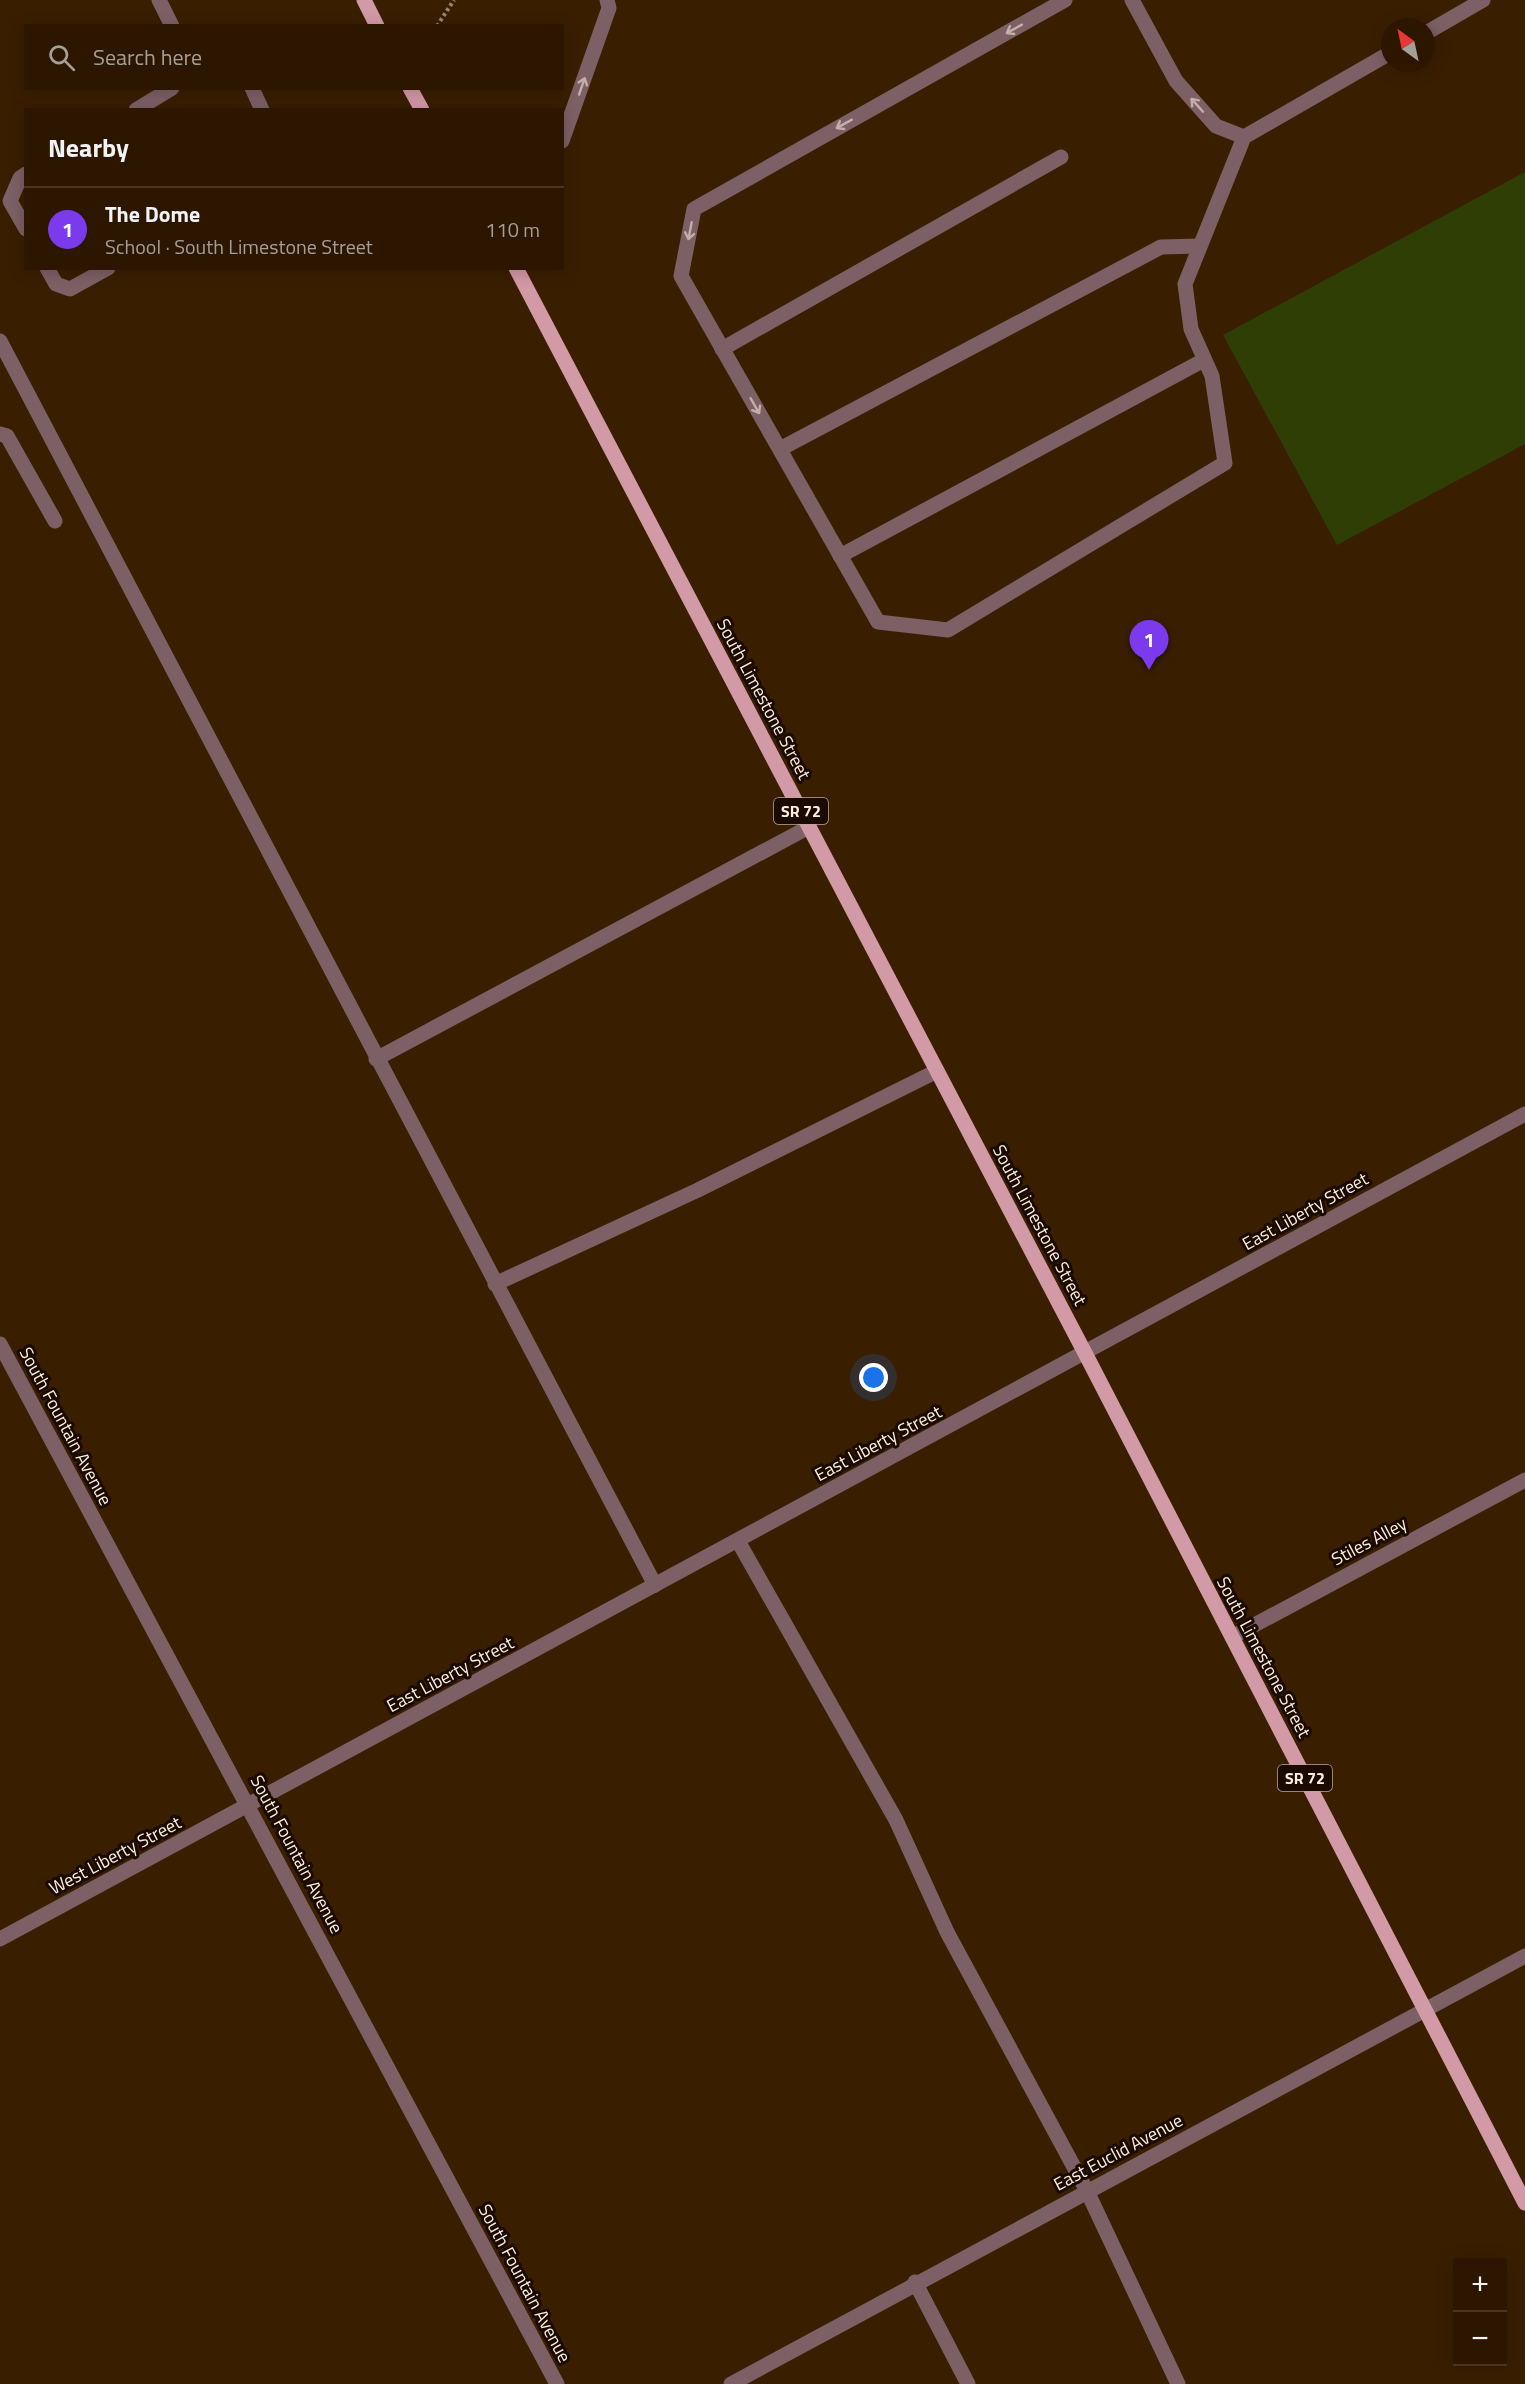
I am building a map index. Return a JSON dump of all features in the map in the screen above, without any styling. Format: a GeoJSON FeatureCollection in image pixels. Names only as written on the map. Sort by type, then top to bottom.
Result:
{"type":"FeatureCollection","features":[{"type":"Feature","properties":{"kind":"main road"},"geometry":{"type":"LineString","coordinates":[[364,0],[376,24]]}},
{"type":"Feature","properties":{"kind":"main road"},"geometry":{"type":"LineString","coordinates":[[411,90],[421,108]]}},
{"type":"Feature","properties":{"kind":"main road","name":"South Limestone Street"},"geometry":{"type":"LineString","coordinates":[[517,270],[1085,1353],[1525,2203]]}},
{"type":"Feature","properties":{"kind":"street"},"geometry":{"type":"LineString","coordinates":[[159,0],[171,24]]}},
{"type":"Feature","properties":{"kind":"street"},"geometry":{"type":"LineString","coordinates":[[564,135],[609,8],[608,0]]}},
{"type":"Feature","properties":{"kind":"street"},"geometry":{"type":"LineString","coordinates":[[1065,0],[694,209],[681,276],[878,622],[948,630],[1225,463],[1212,376],[1191,329],[1185,284],[1244,137],[1381,58]]}},
{"type":"Feature","properties":{"kind":"street"},"geometry":{"type":"LineString","coordinates":[[1132,0],[1176,81],[1216,126],[1244,137]]}},
{"type":"Feature","properties":{"kind":"street"},"geometry":{"type":"LineString","coordinates":[[1435,28],[1483,0]]}},
{"type":"Feature","properties":{"kind":"street"},"geometry":{"type":"LineString","coordinates":[[139,108],[169,90]]}},
{"type":"Feature","properties":{"kind":"street"},"geometry":{"type":"LineString","coordinates":[[253,90],[261,108]]}},
{"type":"Feature","properties":{"kind":"street"},"geometry":{"type":"LineString","coordinates":[[722,349],[1062,157]]}},
{"type":"Feature","properties":{"kind":"street"},"geometry":{"type":"LineString","coordinates":[[24,175],[20,178],[10,201],[24,226]]}},
{"type":"Feature","properties":{"kind":"street"},"geometry":{"type":"LineString","coordinates":[[780,449],[1161,247],[1200,246]]}},
{"type":"Feature","properties":{"kind":"street"},"geometry":{"type":"LineString","coordinates":[[49,270],[56,284],[70,289],[104,270]]}},
{"type":"Feature","properties":{"kind":"street"},"geometry":{"type":"LineString","coordinates":[[0,341],[376,1059],[655,1585]]}},
{"type":"Feature","properties":{"kind":"street"},"geometry":{"type":"LineString","coordinates":[[840,556],[1204,360]]}},
{"type":"Feature","properties":{"kind":"street"},"geometry":{"type":"LineString","coordinates":[[0,434],[7,436],[55,521]]}},
{"type":"Feature","properties":{"kind":"street"},"geometry":{"type":"LineString","coordinates":[[376,1059],[809,827]]}},
{"type":"Feature","properties":{"kind":"street"},"geometry":{"type":"LineString","coordinates":[[495,1284],[698,1190],[937,1071]]}},
{"type":"Feature","properties":{"kind":"street","name":"East Liberty Street"},"geometry":{"type":"LineString","coordinates":[[249,1805],[1525,1114]]}},
{"type":"Feature","properties":{"kind":"street","name":"South Fountain Avenue"},"geometry":{"type":"LineString","coordinates":[[0,1344],[249,1805],[557,2384]]}},
{"type":"Feature","properties":{"kind":"street","name":"Stiles Alley"},"geometry":{"type":"LineString","coordinates":[[1232,1637],[1525,1480]]}},
{"type":"Feature","properties":{"kind":"street"},"geometry":{"type":"LineString","coordinates":[[738,1541],[896,1820],[948,1932],[1087,2191],[1178,2384]]}},
{"type":"Feature","properties":{"kind":"street","name":"West Liberty Street"},"geometry":{"type":"LineString","coordinates":[[0,1939],[249,1805]]}},
{"type":"Feature","properties":{"kind":"street","name":"East Euclid Avenue"},"geometry":{"type":"LineString","coordinates":[[730,2384],[915,2282],[1525,1956]]}},
{"type":"Feature","properties":{"kind":"street"},"geometry":{"type":"LineString","coordinates":[[915,2282],[968,2384]]}},
{"type":"Feature","properties":{"kind":"path"},"geometry":{"type":"LineString","coordinates":[[438,24],[454,0]]}},
{"type":"Feature","properties":{"kind":"green space"},"geometry":{"type":"Polygon","coordinates":[[[1525,172],[1525,444],[1337,545],[1223,335],[1525,172]]]}},
{"type":"Feature","properties":{"kind":"place","name":"The Dome"},"geometry":{"type":"Point","coordinates":[1149,670]}}]}
